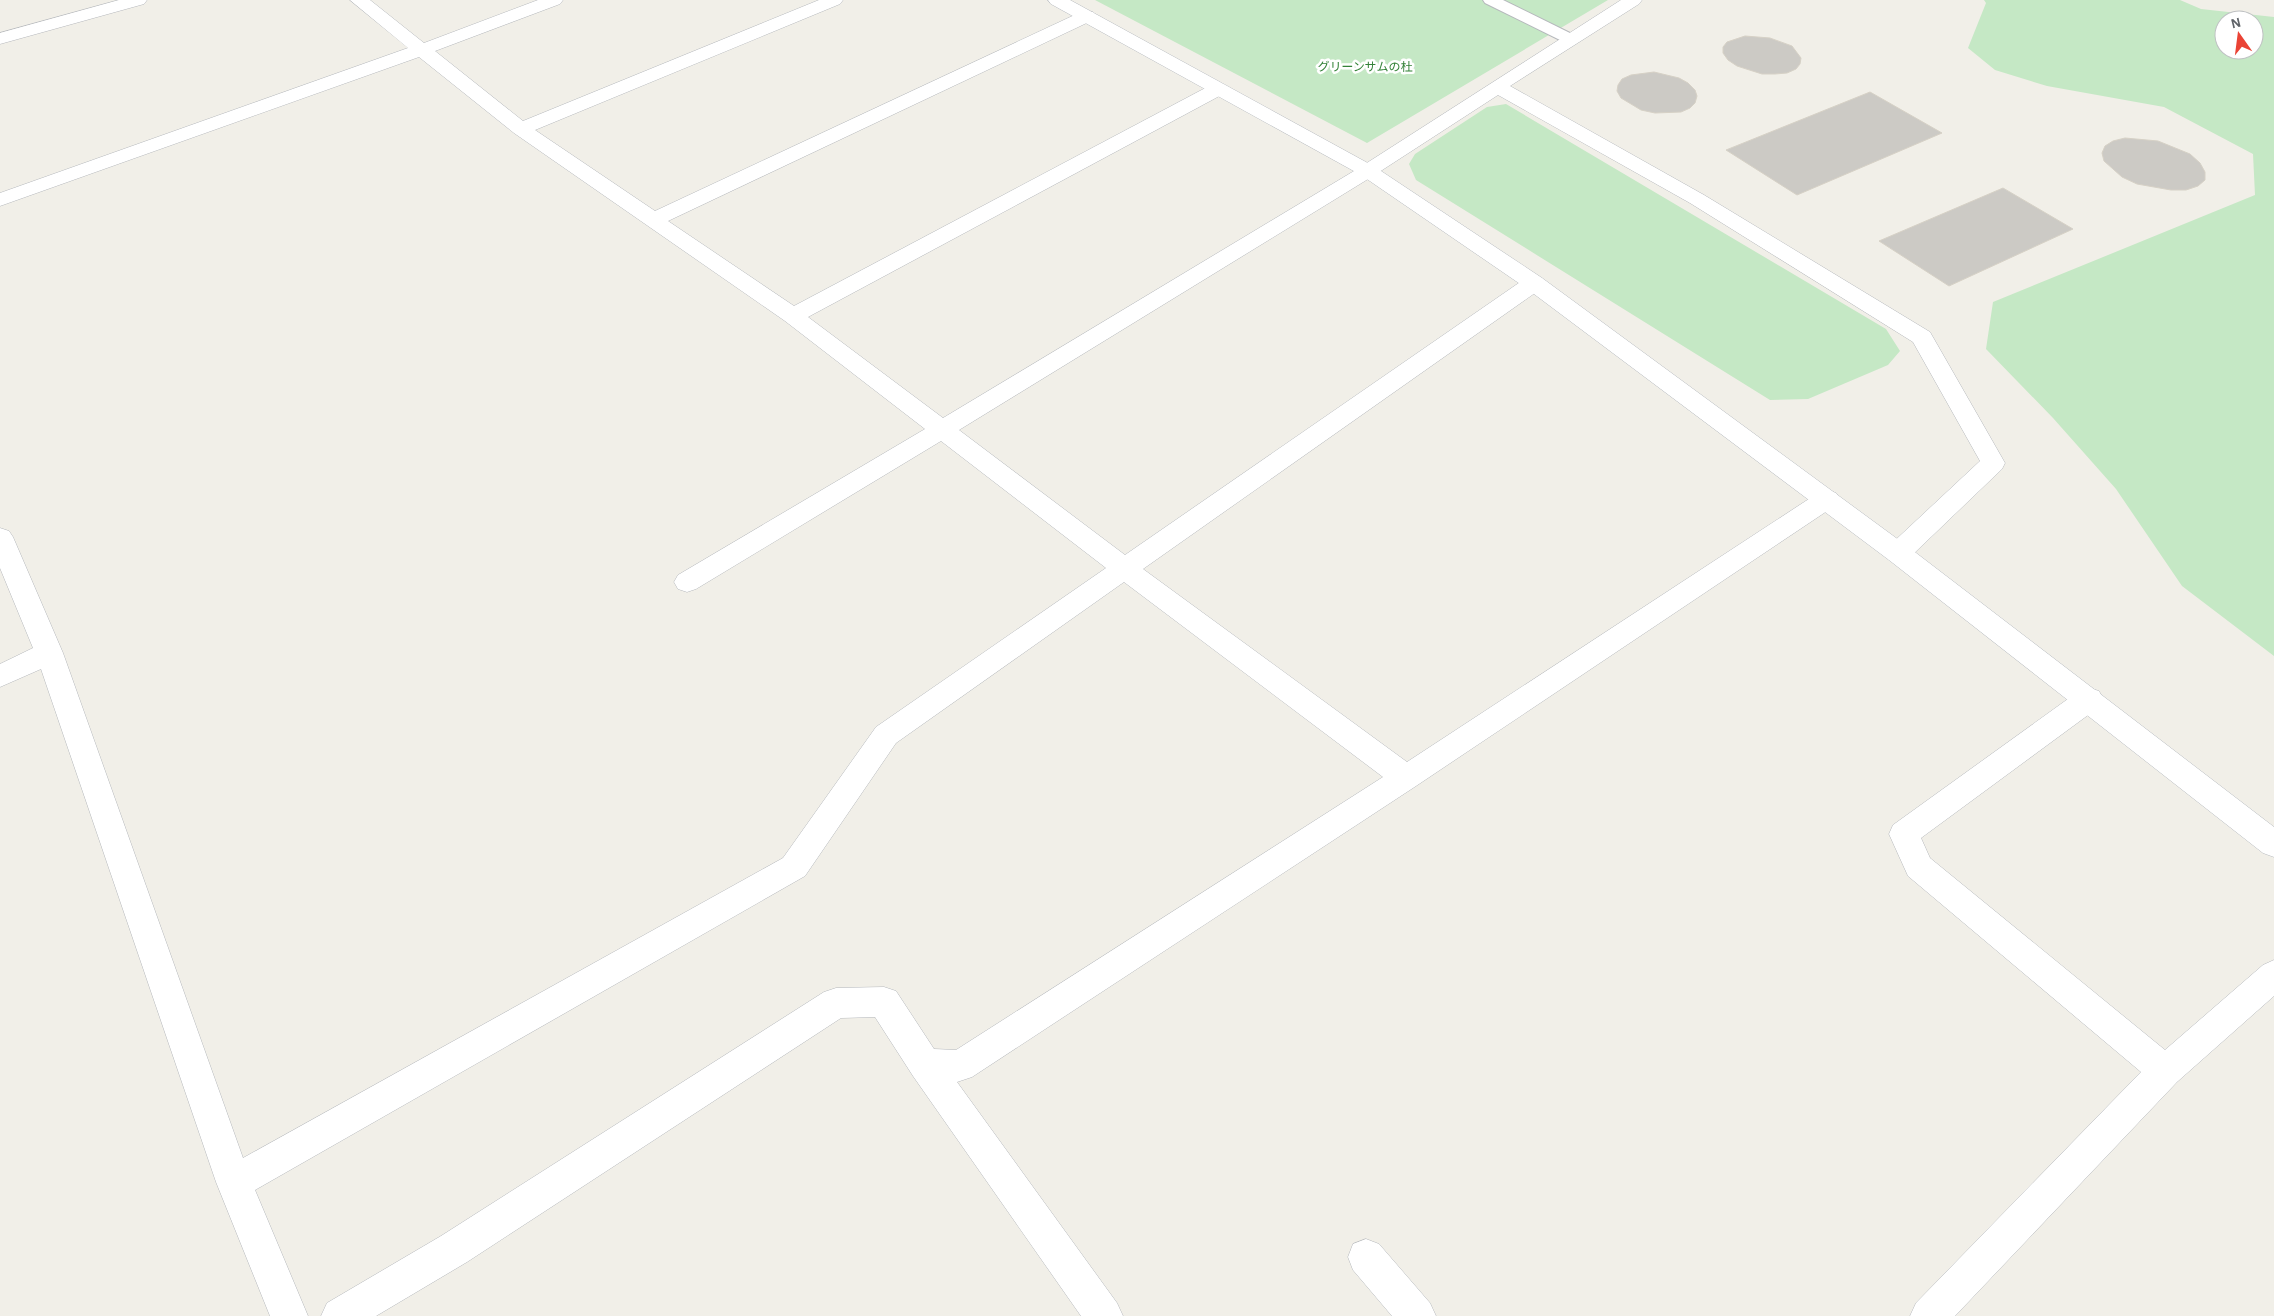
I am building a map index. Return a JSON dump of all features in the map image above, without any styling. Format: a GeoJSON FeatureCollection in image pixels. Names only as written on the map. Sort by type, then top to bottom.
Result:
{"type":"FeatureCollection","features":[{"type":"Feature","properties":{"kind":"street"},"geometry":{"type":"LineString","coordinates":[[0,39],[83,7],[138,0]]}},
{"type":"Feature","properties":{"kind":"street"},"geometry":{"type":"LineString","coordinates":[[359,0],[521,130],[793,316],[1124,568],[1406,778]]}},
{"type":"Feature","properties":{"kind":"street"},"geometry":{"type":"LineString","coordinates":[[0,200],[421,50],[554,0]]}},
{"type":"Feature","properties":{"kind":"street"},"geometry":{"type":"LineString","coordinates":[[521,130],[834,0]]}},
{"type":"Feature","properties":{"kind":"street"},"geometry":{"type":"LineString","coordinates":[[1057,0],[1368,171],[1534,283],[1898,553],[2089,698],[2274,844]]}},
{"type":"Feature","properties":{"kind":"street"},"geometry":{"type":"LineString","coordinates":[[687,582],[1368,171],[1498,87],[1568,38],[1633,0]]}},
{"type":"Feature","properties":{"kind":"street"},"geometry":{"type":"LineString","coordinates":[[653,220],[1087,16]]}},
{"type":"Feature","properties":{"kind":"street"},"geometry":{"type":"LineString","coordinates":[[1498,87],[1697,199],[1922,337],[1993,463],[1898,553]]}},
{"type":"Feature","properties":{"kind":"street"},"geometry":{"type":"LineString","coordinates":[[793,316],[1218,89]]}},
{"type":"Feature","properties":{"kind":"street"},"geometry":{"type":"LineString","coordinates":[[234,1182],[794,868],[886,735],[1534,283]]}},
{"type":"Feature","properties":{"kind":"street"},"geometry":{"type":"LineString","coordinates":[[925,1065],[960,1066],[1406,778],[1826,499]]}},
{"type":"Feature","properties":{"kind":"street"},"geometry":{"type":"LineString","coordinates":[[0,537],[49,653],[234,1182],[289,1316]]}},
{"type":"Feature","properties":{"kind":"street"},"geometry":{"type":"LineString","coordinates":[[0,676],[49,653]]}},
{"type":"Feature","properties":{"kind":"street"},"geometry":{"type":"LineString","coordinates":[[2089,698],[1904,834],[1918,867],[2165,1071]]}},
{"type":"Feature","properties":{"kind":"street"},"geometry":{"type":"LineString","coordinates":[[1929,1316],[2165,1071],[2274,975]]}},
{"type":"Feature","properties":{"kind":"street"},"geometry":{"type":"LineString","coordinates":[[340,1316],[454,1249],[836,1003],[884,1002],[925,1065],[1104,1316]]}},
{"type":"Feature","properties":{"kind":"street"},"geometry":{"type":"LineString","coordinates":[[1366,1258],[1417,1316]]}},
{"type":"Feature","properties":{"kind":"lane"},"geometry":{"type":"LineString","coordinates":[[1491,0],[1568,38]]}},
{"type":"Feature","properties":{"kind":"green space","name":"グリーンサムの杜"},"geometry":{"type":"Polygon","coordinates":[[[1095,0],[1608,0],[1367,143],[1095,0]]]}},
{"type":"Feature","properties":{"kind":"green space"},"geometry":{"type":"Polygon","coordinates":[[[1984,0],[2180,0],[2201,9],[2214,10],[2214,60],[2264,60],[2264,16],[2274,17],[2274,656],[2182,586],[2116,489],[2053,418],[1986,349],[1993,302],[2255,195],[2253,154],[2164,107],[2047,86],[1995,70],[1968,48],[1986,3],[1984,0]]]}},
{"type":"Feature","properties":{"kind":"green space"},"geometry":{"type":"Polygon","coordinates":[[[1506,104],[1886,329],[1900,351],[1888,365],[1808,399],[1770,400],[1416,180],[1409,164],[1415,154],[1487,107],[1506,104]]]}},
{"type":"Feature","properties":{"kind":"building"},"geometry":{"type":"Polygon","coordinates":[[[1745,36],[1770,38],[1792,46],[1801,58],[1800,64],[1796,69],[1787,73],[1775,74],[1762,74],[1737,66],[1728,60],[1723,53],[1723,47],[1727,42],[1745,36]]]}},
{"type":"Feature","properties":{"kind":"building"},"geometry":{"type":"Polygon","coordinates":[[[1654,72],[1679,78],[1688,83],[1695,90],[1697,96],[1695,103],[1690,108],[1681,112],[1655,113],[1641,110],[1621,98],[1617,91],[1622,79],[1631,75],[1654,72]]]}},
{"type":"Feature","properties":{"kind":"building"},"geometry":{"type":"Polygon","coordinates":[[[1870,92],[1942,133],[1797,195],[1726,150],[1870,92]]]}},
{"type":"Feature","properties":{"kind":"building"},"geometry":{"type":"Polygon","coordinates":[[[2125,138],[2158,141],[2190,154],[2200,163],[2205,172],[2205,180],[2198,186],[2186,190],[2171,190],[2137,184],[2122,177],[2104,161],[2102,153],[2105,146],[2113,141],[2125,138]]]}},
{"type":"Feature","properties":{"kind":"building"},"geometry":{"type":"Polygon","coordinates":[[[2003,188],[2073,229],[1949,286],[1879,241],[2003,188]]]}}]}
